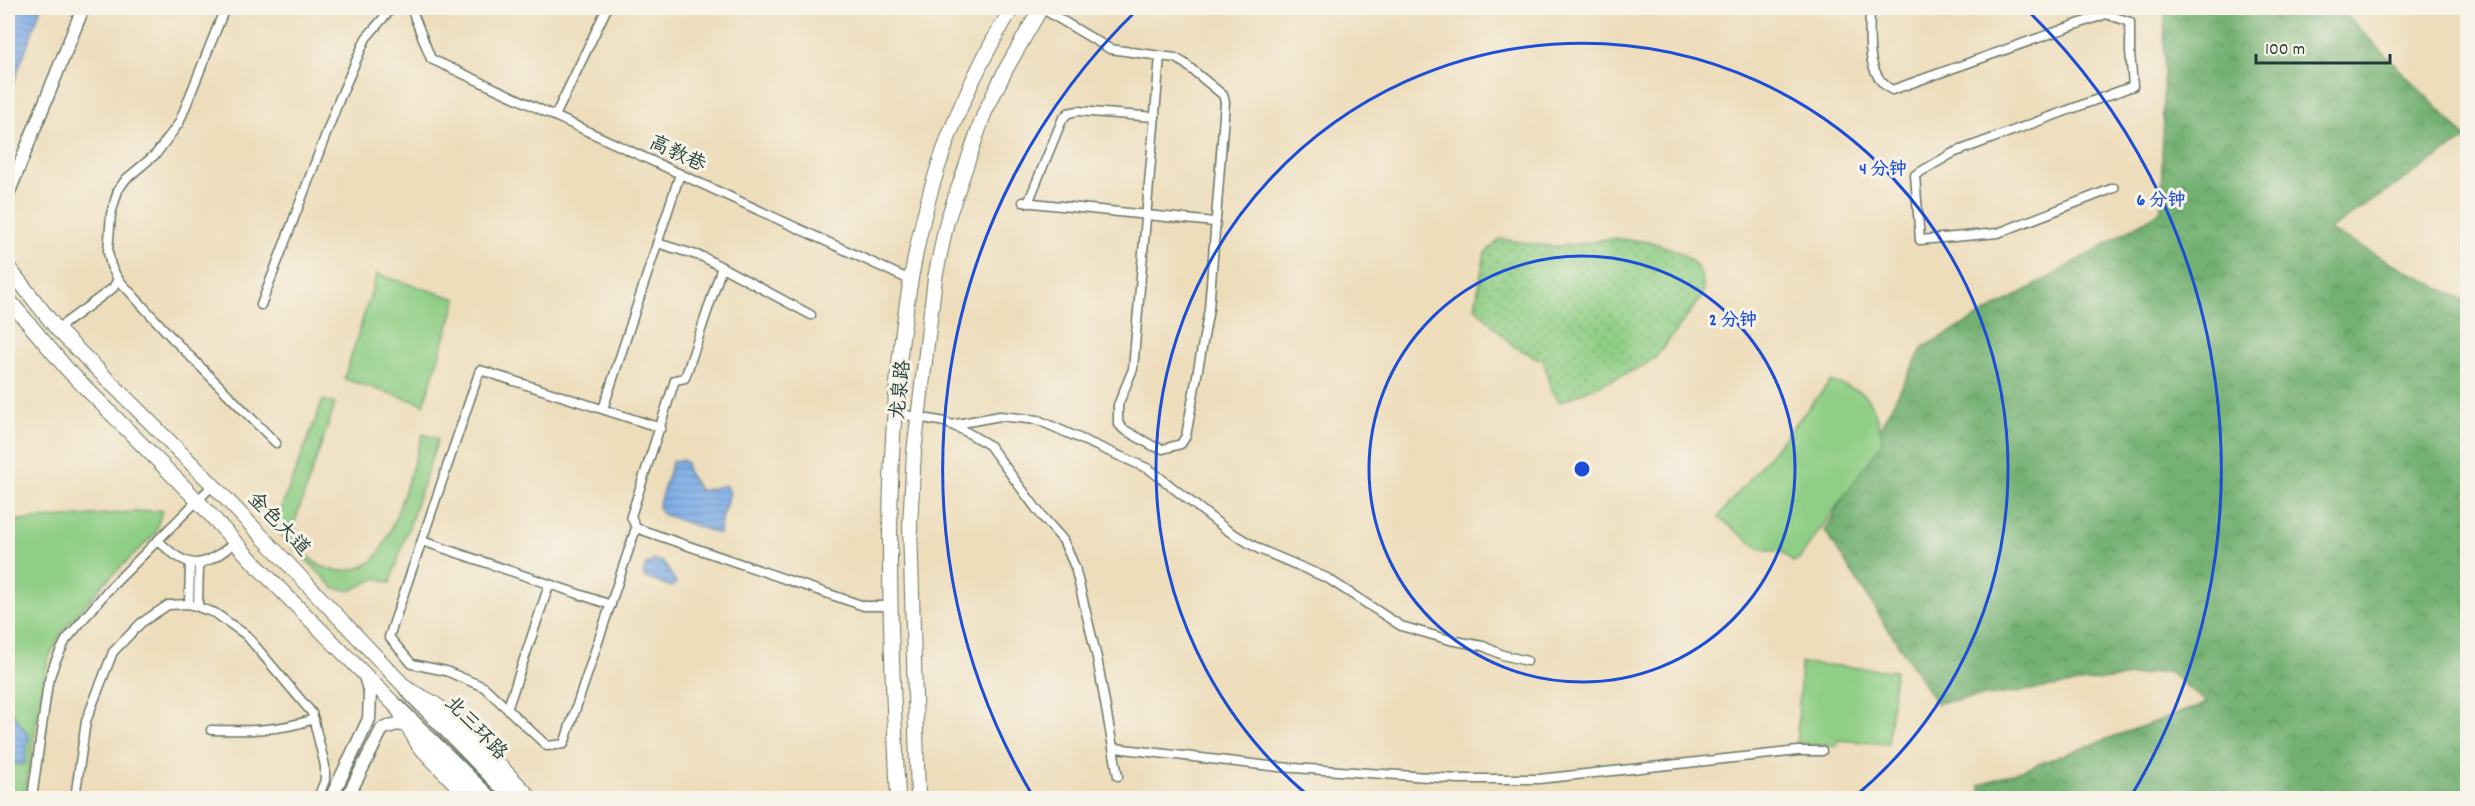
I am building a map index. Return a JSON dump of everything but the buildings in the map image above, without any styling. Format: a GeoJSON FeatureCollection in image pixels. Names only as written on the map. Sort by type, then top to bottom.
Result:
{"type":"FeatureCollection","features":[{"type":"Feature","properties":{"kind":"highway","name":"北三环路"},"geometry":{"type":"LineString","coordinates":[[407,689],[513,798]]}},
{"type":"Feature","properties":{"kind":"highway","name":"北三环路"},"geometry":{"type":"LineString","coordinates":[[397,707],[489,798]]}},
{"type":"Feature","properties":{"kind":"main road","name":"龙泉路"},"geometry":{"type":"LineString","coordinates":[[898,798],[889,606],[889,527],[895,413],[910,280],[924,214],[944,151],[965,97],[1012,8]]}},
{"type":"Feature","properties":{"kind":"main road","name":"龙泉路"},"geometry":{"type":"LineString","coordinates":[[918,798],[910,525],[914,452],[920,418],[929,321],[947,221],[984,114],[1006,69],[1041,8]]}},
{"type":"Feature","properties":{"kind":"main road","name":"金色大道"},"geometry":{"type":"LineString","coordinates":[[8,267],[57,329],[213,485],[407,689],[432,702],[453,717],[531,798]]}},
{"type":"Feature","properties":{"kind":"main road"},"geometry":{"type":"LineString","coordinates":[[9,303],[67,369],[397,707],[419,746],[469,798]]}},
{"type":"Feature","properties":{"kind":"street"},"geometry":{"type":"LineString","coordinates":[[8,194],[83,8]]}},
{"type":"Feature","properties":{"kind":"street"},"geometry":{"type":"LineString","coordinates":[[225,8],[179,123],[156,153],[126,179],[118,190],[111,214],[108,252],[111,266],[118,279],[173,339],[276,443]]}},
{"type":"Feature","properties":{"kind":"street"},"geometry":{"type":"LineString","coordinates":[[261,305],[339,100],[366,38],[392,8]]}},
{"type":"Feature","properties":{"kind":"street","name":"高教巷"},"geometry":{"type":"LineString","coordinates":[[411,8],[431,59],[910,280]]}},
{"type":"Feature","properties":{"kind":"street"},"geometry":{"type":"LineString","coordinates":[[555,116],[607,8]]}},
{"type":"Feature","properties":{"kind":"street"},"geometry":{"type":"LineString","coordinates":[[1041,8],[1110,49],[1175,58],[1222,94],[1225,109],[1214,222],[1209,309],[1186,435],[1181,444],[1163,449],[1123,429],[1118,423],[1117,413],[1133,369],[1160,56]]}},
{"type":"Feature","properties":{"kind":"street"},"geometry":{"type":"LineString","coordinates":[[1870,8],[1870,45],[1873,62],[1878,78],[1892,90],[2106,14],[2130,22],[2133,86],[1953,153],[1915,175],[1920,240],[1998,233],[2114,189]]}},
{"type":"Feature","properties":{"kind":"street"},"geometry":{"type":"LineString","coordinates":[[1155,117],[1083,110],[1068,113],[1062,120],[1026,202],[1214,222]]}},
{"type":"Feature","properties":{"kind":"street"},"geometry":{"type":"LineString","coordinates":[[603,409],[680,174]]}},
{"type":"Feature","properties":{"kind":"street"},"geometry":{"type":"LineString","coordinates":[[657,243],[704,257],[811,315]]}},
{"type":"Feature","properties":{"kind":"street"},"geometry":{"type":"LineString","coordinates":[[661,428],[480,370],[389,637],[412,664],[446,671],[484,687],[508,707],[547,746],[564,744],[636,528],[631,516],[661,428],[675,380],[685,378],[722,267]]}},
{"type":"Feature","properties":{"kind":"street"},"geometry":{"type":"LineString","coordinates":[[57,329],[113,288],[118,279]]}},
{"type":"Feature","properties":{"kind":"street"},"geometry":{"type":"LineString","coordinates":[[895,413],[951,425],[989,445],[1063,540],[1074,567],[1097,658],[1118,776]]}},
{"type":"Feature","properties":{"kind":"street"},"geometry":{"type":"LineString","coordinates":[[951,425],[1000,416],[1038,420],[1149,469],[1227,530],[1259,549],[1328,578],[1401,626],[1450,640],[1483,646],[1503,655],[1527,661]]}},
{"type":"Feature","properties":{"kind":"street"},"geometry":{"type":"LineString","coordinates":[[32,798],[48,683],[66,640],[108,590],[213,485]]}},
{"type":"Feature","properties":{"kind":"street"},"geometry":{"type":"LineString","coordinates":[[636,528],[864,606],[889,606]]}},
{"type":"Feature","properties":{"kind":"street"},"geometry":{"type":"LineString","coordinates":[[159,541],[173,555],[194,563],[222,554],[235,542]]}},
{"type":"Feature","properties":{"kind":"street"},"geometry":{"type":"LineString","coordinates":[[422,541],[611,605]]}},
{"type":"Feature","properties":{"kind":"street"},"geometry":{"type":"LineString","coordinates":[[193,605],[194,563]]}},
{"type":"Feature","properties":{"kind":"street"},"geometry":{"type":"LineString","coordinates":[[508,707],[549,585]]}},
{"type":"Feature","properties":{"kind":"street"},"geometry":{"type":"LineString","coordinates":[[75,798],[86,722],[113,652],[141,623],[168,605],[193,605],[215,613],[246,635],[312,712],[325,766],[325,780],[318,798]]}},
{"type":"Feature","properties":{"kind":"street"},"geometry":{"type":"LineString","coordinates":[[331,798],[369,719],[370,693],[365,676]]}},
{"type":"Feature","properties":{"kind":"street"},"geometry":{"type":"LineString","coordinates":[[211,730],[246,731],[291,727],[314,719]]}},
{"type":"Feature","properties":{"kind":"street"},"geometry":{"type":"LineString","coordinates":[[347,798],[379,733],[392,725],[406,725],[423,732]]}},
{"type":"Feature","properties":{"kind":"street"},"geometry":{"type":"LineString","coordinates":[[1114,748],[1279,767],[1458,779],[1539,779],[1787,752],[1822,751]]}},
{"type":"Feature","properties":{"kind":"green space"},"geometry":{"type":"Polygon","coordinates":[[[2165,8],[2339,8],[2467,138],[2329,230],[2467,302],[2467,798],[1981,798],[1980,785],[2207,703],[2168,671],[1936,703],[1825,531],[1923,347],[2050,277],[2161,211],[2165,8]]]}},
{"type":"Feature","properties":{"kind":"green space"},"geometry":{"type":"Polygon","coordinates":[[[1501,239],[1551,246],[1604,239],[1624,239],[1656,244],[1685,256],[1696,266],[1702,279],[1703,295],[1656,357],[1641,367],[1560,402],[1551,392],[1544,361],[1513,346],[1475,307],[1485,253],[1501,239]]]}},
{"type":"Feature","properties":{"kind":"green space"},"geometry":{"type":"Polygon","coordinates":[[[377,274],[457,299],[424,404],[344,379],[377,274]]]}},
{"type":"Feature","properties":{"kind":"green space"},"geometry":{"type":"Polygon","coordinates":[[[1831,381],[1856,390],[1867,398],[1879,425],[1881,444],[1800,558],[1793,562],[1782,552],[1760,549],[1718,517],[1831,381]]]}},
{"type":"Feature","properties":{"kind":"green space"},"geometry":{"type":"Polygon","coordinates":[[[323,400],[335,404],[294,524],[298,538],[309,557],[328,569],[338,571],[362,567],[380,552],[401,502],[423,434],[438,439],[390,583],[376,578],[352,590],[335,589],[274,527],[323,400]]]}},
{"type":"Feature","properties":{"kind":"green space"},"geometry":{"type":"Polygon","coordinates":[[[162,510],[155,534],[104,583],[61,633],[50,655],[44,677],[24,798],[8,798],[8,521],[162,510]]]}},
{"type":"Feature","properties":{"kind":"green space"},"geometry":{"type":"Polygon","coordinates":[[[1801,663],[1895,671],[1888,744],[1838,740],[1837,746],[1797,744],[1801,663]]]}},
{"type":"Feature","properties":{"kind":"water"},"geometry":{"type":"Polygon","coordinates":[[[15,8],[41,8],[8,98],[8,28],[15,8]]]}},
{"type":"Feature","properties":{"kind":"water"},"geometry":{"type":"Polygon","coordinates":[[[680,460],[686,462],[687,471],[700,491],[725,485],[730,493],[721,519],[719,534],[662,514],[658,507],[672,462],[680,460]]]}},
{"type":"Feature","properties":{"kind":"water"},"geometry":{"type":"Polygon","coordinates":[[[654,560],[663,562],[676,582],[672,587],[646,578],[643,574],[646,565],[654,560]]]}},
{"type":"Feature","properties":{"kind":"water"},"geometry":{"type":"Polygon","coordinates":[[[8,707],[29,736],[24,765],[8,763],[8,707]]]}}]}
